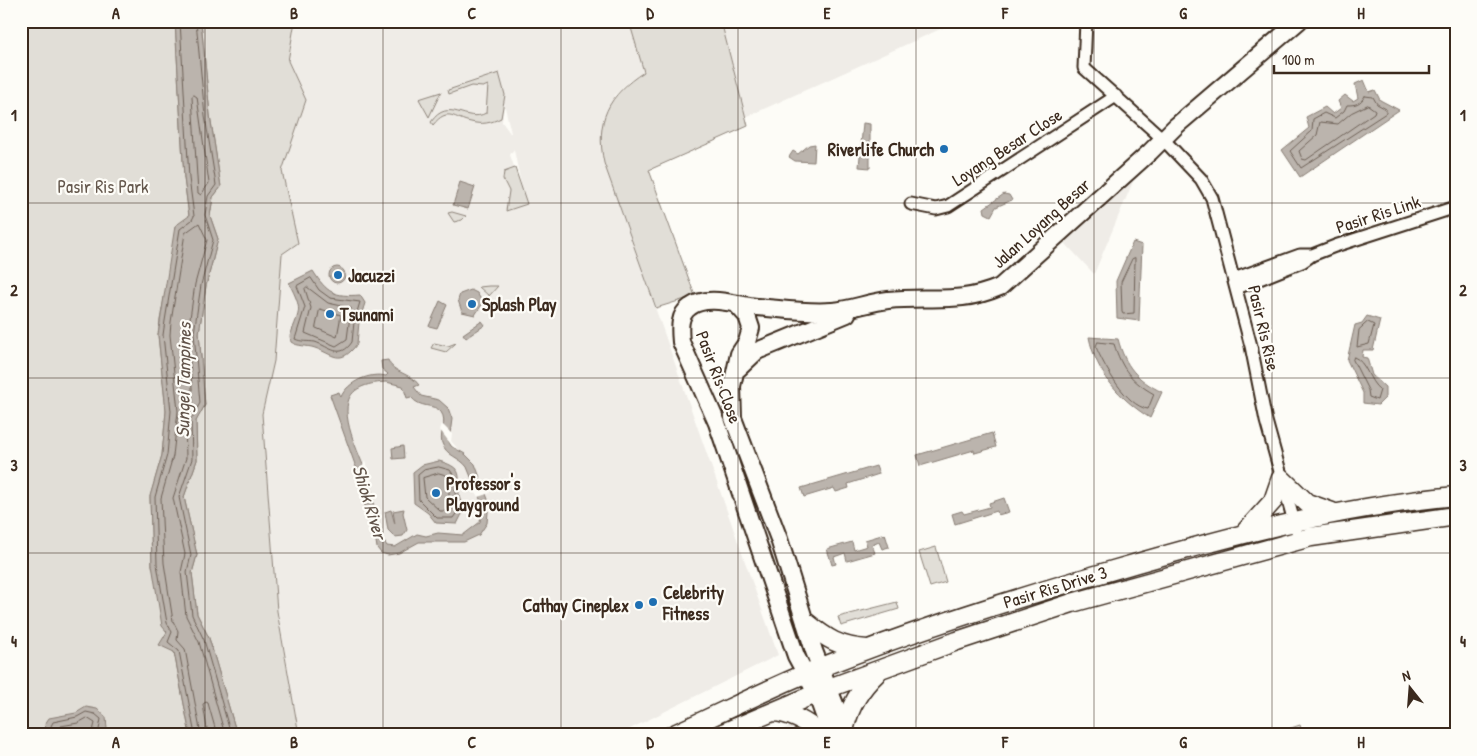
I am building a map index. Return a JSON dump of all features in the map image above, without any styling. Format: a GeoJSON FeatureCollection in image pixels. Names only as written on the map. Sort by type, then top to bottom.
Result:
{"type":"FeatureCollection","features":[{"type":"Feature","properties":{"kind":"main road"},"geometry":{"type":"LineString","coordinates":[[1245,533],[1273,501],[1281,478],[1307,503],[1337,513]]}},
{"type":"Feature","properties":{"kind":"main road","name":"Pasir Ris Drive 3"},"geometry":{"type":"LineString","coordinates":[[672,735],[814,671],[968,614],[1046,589],[1294,520],[1407,501],[1456,496]]}},
{"type":"Feature","properties":{"kind":"main road","name":"Pasir Ris Drive 3"},"geometry":{"type":"LineString","coordinates":[[718,735],[823,690],[1072,603],[1298,540],[1407,521],[1456,516]]}},
{"type":"Feature","properties":{"kind":"main road"},"geometry":{"type":"LineString","coordinates":[[806,622],[822,635],[845,647],[872,649]]}},
{"type":"Feature","properties":{"kind":"main road"},"geometry":{"type":"LineString","coordinates":[[841,732],[859,693],[881,669]]}},
{"type":"Feature","properties":{"kind":"main road"},"geometry":{"type":"LineString","coordinates":[[773,712],[782,712],[804,720],[822,735]]}},
{"type":"Feature","properties":{"kind":"street"},"geometry":{"type":"LineString","coordinates":[[1086,21],[1084,68],[1163,139]]}},
{"type":"Feature","properties":{"kind":"street","name":"Jalan Loyang Besar"},"geometry":{"type":"LineString","coordinates":[[737,305],[834,311],[888,300],[959,300],[981,295],[1000,287],[1163,139],[1299,21]]}},
{"type":"Feature","properties":{"kind":"street","name":"Loyang Besar Close"},"geometry":{"type":"LineString","coordinates":[[911,204],[936,209],[948,206],[1116,96]]}},
{"type":"Feature","properties":{"kind":"street","name":"Pasir Ris Rise"},"geometry":{"type":"LineString","coordinates":[[1163,139],[1200,179],[1212,198],[1236,283],[1281,478],[1298,540]]}},
{"type":"Feature","properties":{"kind":"street","name":"Pasir Ris Link"},"geometry":{"type":"LineString","coordinates":[[1236,283],[1300,255],[1312,255],[1456,207]]}},
{"type":"Feature","properties":{"kind":"street","name":"Pasir Ris Close"},"geometry":{"type":"LineString","coordinates":[[719,301],[737,305],[747,316],[750,328],[747,342],[740,354],[732,386],[733,418],[785,557],[806,622],[814,671],[796,656],[717,423],[681,342],[682,317],[689,307],[701,302],[719,301]]}},
{"type":"Feature","properties":{"kind":"street","name":"Jalan Loyang Besar"},"geometry":{"type":"LineString","coordinates":[[737,370],[757,351],[869,304]]}},
{"type":"Feature","properties":{"kind":"street"},"geometry":{"type":"LineString","coordinates":[[782,309],[792,318],[794,323],[791,337]]}},
{"type":"Feature","properties":{"kind":"street"},"geometry":{"type":"LineString","coordinates":[[764,563],[785,557]]}},
{"type":"Feature","properties":{"kind":"street"},"geometry":{"type":"LineString","coordinates":[[814,671],[841,732]]}},
{"type":"Feature","properties":{"kind":"shaded area"},"geometry":{"type":"Polygon","coordinates":[[[295,21],[629,21],[645,72],[627,83],[615,95],[601,138],[604,163],[778,655],[618,735],[299,735],[277,607],[262,414],[274,361],[282,253],[298,243],[282,171],[306,100],[288,61],[295,21]],[[504,103],[502,122],[511,133],[504,103]],[[514,150],[510,155],[522,189],[514,150]]]}},
{"type":"Feature","properties":{"kind":"shaded area"},"geometry":{"type":"Polygon","coordinates":[[[721,21],[958,21],[746,117],[721,21]]]}},
{"type":"Feature","properties":{"kind":"shaded area"},"geometry":{"type":"Polygon","coordinates":[[[1135,177],[1132,184],[1094,274],[1064,242],[1135,177]]]}},
{"type":"Feature","properties":{"kind":"shaded area"},"geometry":{"type":"Polygon","coordinates":[[[805,719],[811,735],[771,735],[805,719]]]}},
{"type":"Feature","properties":{"kind":"green space","name":"Pasir Ris Park"},"geometry":{"type":"Polygon","coordinates":[[[21,21],[175,21],[184,178],[189,216],[168,277],[160,320],[158,335],[166,411],[162,455],[150,497],[152,565],[174,652],[190,735],[21,735],[21,21]]]}},
{"type":"Feature","properties":{"kind":"green space"},"geometry":{"type":"Polygon","coordinates":[[[201,21],[295,21],[288,61],[306,100],[282,171],[298,243],[282,254],[274,361],[262,414],[277,611],[299,735],[237,735],[209,638],[197,614],[192,573],[197,555],[184,497],[197,460],[196,421],[205,405],[199,333],[206,286],[218,239],[210,216],[213,197],[221,187],[210,115],[201,21]]]}},
{"type":"Feature","properties":{"kind":"green space"},"geometry":{"type":"Polygon","coordinates":[[[629,21],[721,21],[748,126],[649,170],[695,296],[656,308],[604,163],[602,148],[601,134],[607,110],[621,90],[644,72],[629,21]]]}},
{"type":"Feature","properties":{"kind":"green space"},"geometry":{"type":"Polygon","coordinates":[[[499,73],[505,95],[501,118],[479,123],[447,115],[438,119],[433,125],[431,122],[444,111],[472,115],[486,113],[488,85],[483,87],[471,86],[449,94],[448,90],[499,73]]]}},
{"type":"Feature","properties":{"kind":"green space"},"geometry":{"type":"Polygon","coordinates":[[[441,92],[429,117],[419,99],[441,92]]]}},
{"type":"Feature","properties":{"kind":"green space"},"geometry":{"type":"Polygon","coordinates":[[[515,168],[527,204],[506,211],[509,191],[503,179],[504,172],[515,168]]]}},
{"type":"Feature","properties":{"kind":"green space"},"geometry":{"type":"Polygon","coordinates":[[[452,212],[466,216],[462,220],[454,222],[448,213],[452,212]]]}},
{"type":"Feature","properties":{"kind":"green space"},"geometry":{"type":"Polygon","coordinates":[[[498,286],[489,296],[479,287],[498,286]]]}},
{"type":"Feature","properties":{"kind":"green space"},"geometry":{"type":"Polygon","coordinates":[[[434,343],[448,346],[456,343],[446,352],[431,348],[434,343]]]}},
{"type":"Feature","properties":{"kind":"green space"},"geometry":{"type":"Polygon","coordinates":[[[936,547],[946,582],[930,587],[919,552],[936,547]]]}},
{"type":"Feature","properties":{"kind":"green space"},"geometry":{"type":"Polygon","coordinates":[[[897,602],[899,609],[841,626],[838,617],[897,602]]]}},
{"type":"Feature","properties":{"kind":"green space"},"geometry":{"type":"Polygon","coordinates":[[[1300,725],[1303,735],[1270,735],[1300,725]]]}},
{"type":"Feature","properties":{"kind":"water","name":"Sungei Tampines"},"geometry":{"type":"Polygon","coordinates":[[[175,21],[201,21],[210,115],[221,187],[213,197],[210,216],[218,239],[206,286],[199,333],[205,405],[196,421],[197,460],[184,497],[197,555],[192,573],[197,614],[209,638],[237,735],[190,735],[174,652],[159,645],[167,632],[162,626],[152,565],[150,496],[162,455],[166,411],[158,335],[175,226],[189,216],[184,178],[175,21]]]}},
{"type":"Feature","properties":{"kind":"water"},"geometry":{"type":"Polygon","coordinates":[[[1364,80],[1369,92],[1375,90],[1380,100],[1399,110],[1300,177],[1282,150],[1309,128],[1306,117],[1325,107],[1333,114],[1341,108],[1338,101],[1345,95],[1353,101],[1358,98],[1355,84],[1364,80]]]}},
{"type":"Feature","properties":{"kind":"water"},"geometry":{"type":"Polygon","coordinates":[[[863,123],[870,124],[870,168],[859,167],[863,123]]]}},
{"type":"Feature","properties":{"kind":"water"},"geometry":{"type":"Polygon","coordinates":[[[815,144],[814,162],[795,161],[789,157],[793,151],[798,154],[809,145],[815,144]]]}},
{"type":"Feature","properties":{"kind":"water"},"geometry":{"type":"Polygon","coordinates":[[[460,182],[475,187],[468,209],[453,205],[460,182]]]}},
{"type":"Feature","properties":{"kind":"water"},"geometry":{"type":"Polygon","coordinates":[[[1004,194],[1009,195],[1012,200],[996,207],[991,216],[985,213],[984,208],[1004,194]]]}},
{"type":"Feature","properties":{"kind":"water"},"geometry":{"type":"Polygon","coordinates":[[[1133,242],[1142,245],[1139,321],[1117,318],[1116,281],[1133,242]]]}},
{"type":"Feature","properties":{"kind":"water","name":"Jacuzzi"},"geometry":{"type":"Polygon","coordinates":[[[334,267],[340,267],[345,272],[343,281],[334,283],[329,278],[329,272],[334,267]]]}},
{"type":"Feature","properties":{"kind":"water","name":"Tsunami"},"geometry":{"type":"Polygon","coordinates":[[[313,271],[327,289],[337,294],[360,295],[365,303],[359,322],[357,344],[351,351],[341,357],[291,342],[290,336],[298,315],[298,305],[289,283],[313,271]]]}},
{"type":"Feature","properties":{"kind":"water","name":"Splash Play"},"geometry":{"type":"Polygon","coordinates":[[[471,290],[477,293],[483,303],[475,315],[462,312],[458,300],[460,294],[471,290]]]}},
{"type":"Feature","properties":{"kind":"water"},"geometry":{"type":"Polygon","coordinates":[[[440,301],[447,305],[437,328],[429,326],[440,301]]]}},
{"type":"Feature","properties":{"kind":"water"},"geometry":{"type":"Polygon","coordinates":[[[1367,316],[1380,320],[1373,350],[1363,350],[1362,357],[1367,358],[1372,375],[1385,387],[1385,398],[1378,405],[1363,403],[1363,393],[1347,360],[1355,325],[1362,323],[1367,316]]]}},
{"type":"Feature","properties":{"kind":"water"},"geometry":{"type":"Polygon","coordinates":[[[482,321],[485,325],[466,338],[463,334],[482,321]]]}},
{"type":"Feature","properties":{"kind":"water"},"geometry":{"type":"Polygon","coordinates":[[[1089,337],[1118,339],[1124,357],[1133,371],[1162,392],[1150,418],[1119,394],[1111,384],[1097,362],[1089,337]]]}},
{"type":"Feature","properties":{"kind":"water","name":"Shiok River"},"geometry":{"type":"Polygon","coordinates":[[[388,360],[393,368],[416,381],[419,385],[414,387],[421,396],[439,400],[448,408],[452,419],[449,442],[451,446],[465,454],[475,464],[489,502],[487,523],[479,535],[464,542],[419,542],[399,553],[388,555],[381,553],[377,548],[375,535],[366,514],[362,484],[330,395],[339,392],[341,397],[348,387],[360,379],[373,375],[386,376],[388,374],[382,369],[381,361],[388,360]],[[386,382],[363,386],[350,397],[347,412],[351,433],[371,487],[380,532],[387,546],[395,547],[417,534],[426,536],[438,533],[463,535],[480,522],[482,504],[467,467],[450,454],[442,443],[444,420],[441,412],[438,409],[418,403],[411,397],[407,398],[403,386],[386,382]]]}},
{"type":"Feature","properties":{"kind":"water"},"geometry":{"type":"Polygon","coordinates":[[[992,433],[996,447],[975,453],[974,450],[920,466],[917,455],[992,433]]]}},
{"type":"Feature","properties":{"kind":"water"},"geometry":{"type":"Polygon","coordinates":[[[403,446],[404,458],[393,459],[392,448],[403,446]]]}},
{"type":"Feature","properties":{"kind":"water","name":"Professor's Playground"},"geometry":{"type":"Polygon","coordinates":[[[439,461],[448,464],[458,471],[460,500],[470,509],[462,514],[457,524],[436,523],[428,513],[414,503],[413,472],[422,465],[439,461]]]}},
{"type":"Feature","properties":{"kind":"water"},"geometry":{"type":"Polygon","coordinates":[[[876,466],[879,474],[848,484],[849,488],[836,492],[834,488],[804,497],[801,488],[876,466]]]}},
{"type":"Feature","properties":{"kind":"water"},"geometry":{"type":"Polygon","coordinates":[[[1004,498],[1009,512],[998,515],[997,511],[955,524],[952,514],[962,511],[964,514],[990,507],[989,503],[1004,498]]]}},
{"type":"Feature","properties":{"kind":"water"},"geometry":{"type":"Polygon","coordinates":[[[404,509],[403,513],[407,530],[403,536],[395,537],[388,530],[385,512],[391,510],[395,524],[393,511],[404,509]]]}},
{"type":"Feature","properties":{"kind":"water"},"geometry":{"type":"Polygon","coordinates":[[[885,534],[889,547],[882,549],[879,542],[872,545],[875,553],[847,561],[845,553],[834,557],[836,564],[832,565],[827,549],[852,542],[854,550],[867,546],[865,540],[885,534]]]}},
{"type":"Feature","properties":{"kind":"water"},"geometry":{"type":"Polygon","coordinates":[[[86,707],[97,709],[106,717],[107,729],[102,735],[52,735],[46,729],[45,724],[49,718],[76,713],[86,707]]]}},
{"type":"Feature","properties":{"kind":"pier"},"geometry":{"type":"Polygon","coordinates":[[[442,424],[452,434],[451,441],[459,450],[453,447],[440,430],[442,424]]]}},
{"type":"Feature","properties":{"kind":"pier"},"geometry":{"type":"Polygon","coordinates":[[[365,461],[373,484],[363,477],[362,468],[365,461]]]}},
{"type":"Feature","properties":{"kind":"pier"},"geometry":{"type":"Polygon","coordinates":[[[485,483],[490,493],[478,497],[473,487],[485,483]]]}},
{"type":"Feature","properties":{"kind":"place","name":"Riverlife Church"},"geometry":{"type":"Point","coordinates":[944,149]}},
{"type":"Feature","properties":{"kind":"place","name":"Jacuzzi"},"geometry":{"type":"Point","coordinates":[338,275]}},
{"type":"Feature","properties":{"kind":"place","name":"Splash Play"},"geometry":{"type":"Point","coordinates":[472,304]}},
{"type":"Feature","properties":{"kind":"place","name":"Tsunami"},"geometry":{"type":"Point","coordinates":[330,314]}},
{"type":"Feature","properties":{"kind":"place","name":"Professor's Playground"},"geometry":{"type":"Point","coordinates":[436,493]}},
{"type":"Feature","properties":{"kind":"place","name":"Celebrity Fitness"},"geometry":{"type":"Point","coordinates":[653,602]}},
{"type":"Feature","properties":{"kind":"place","name":"Cathay Cineplex"},"geometry":{"type":"Point","coordinates":[639,605]}}]}
